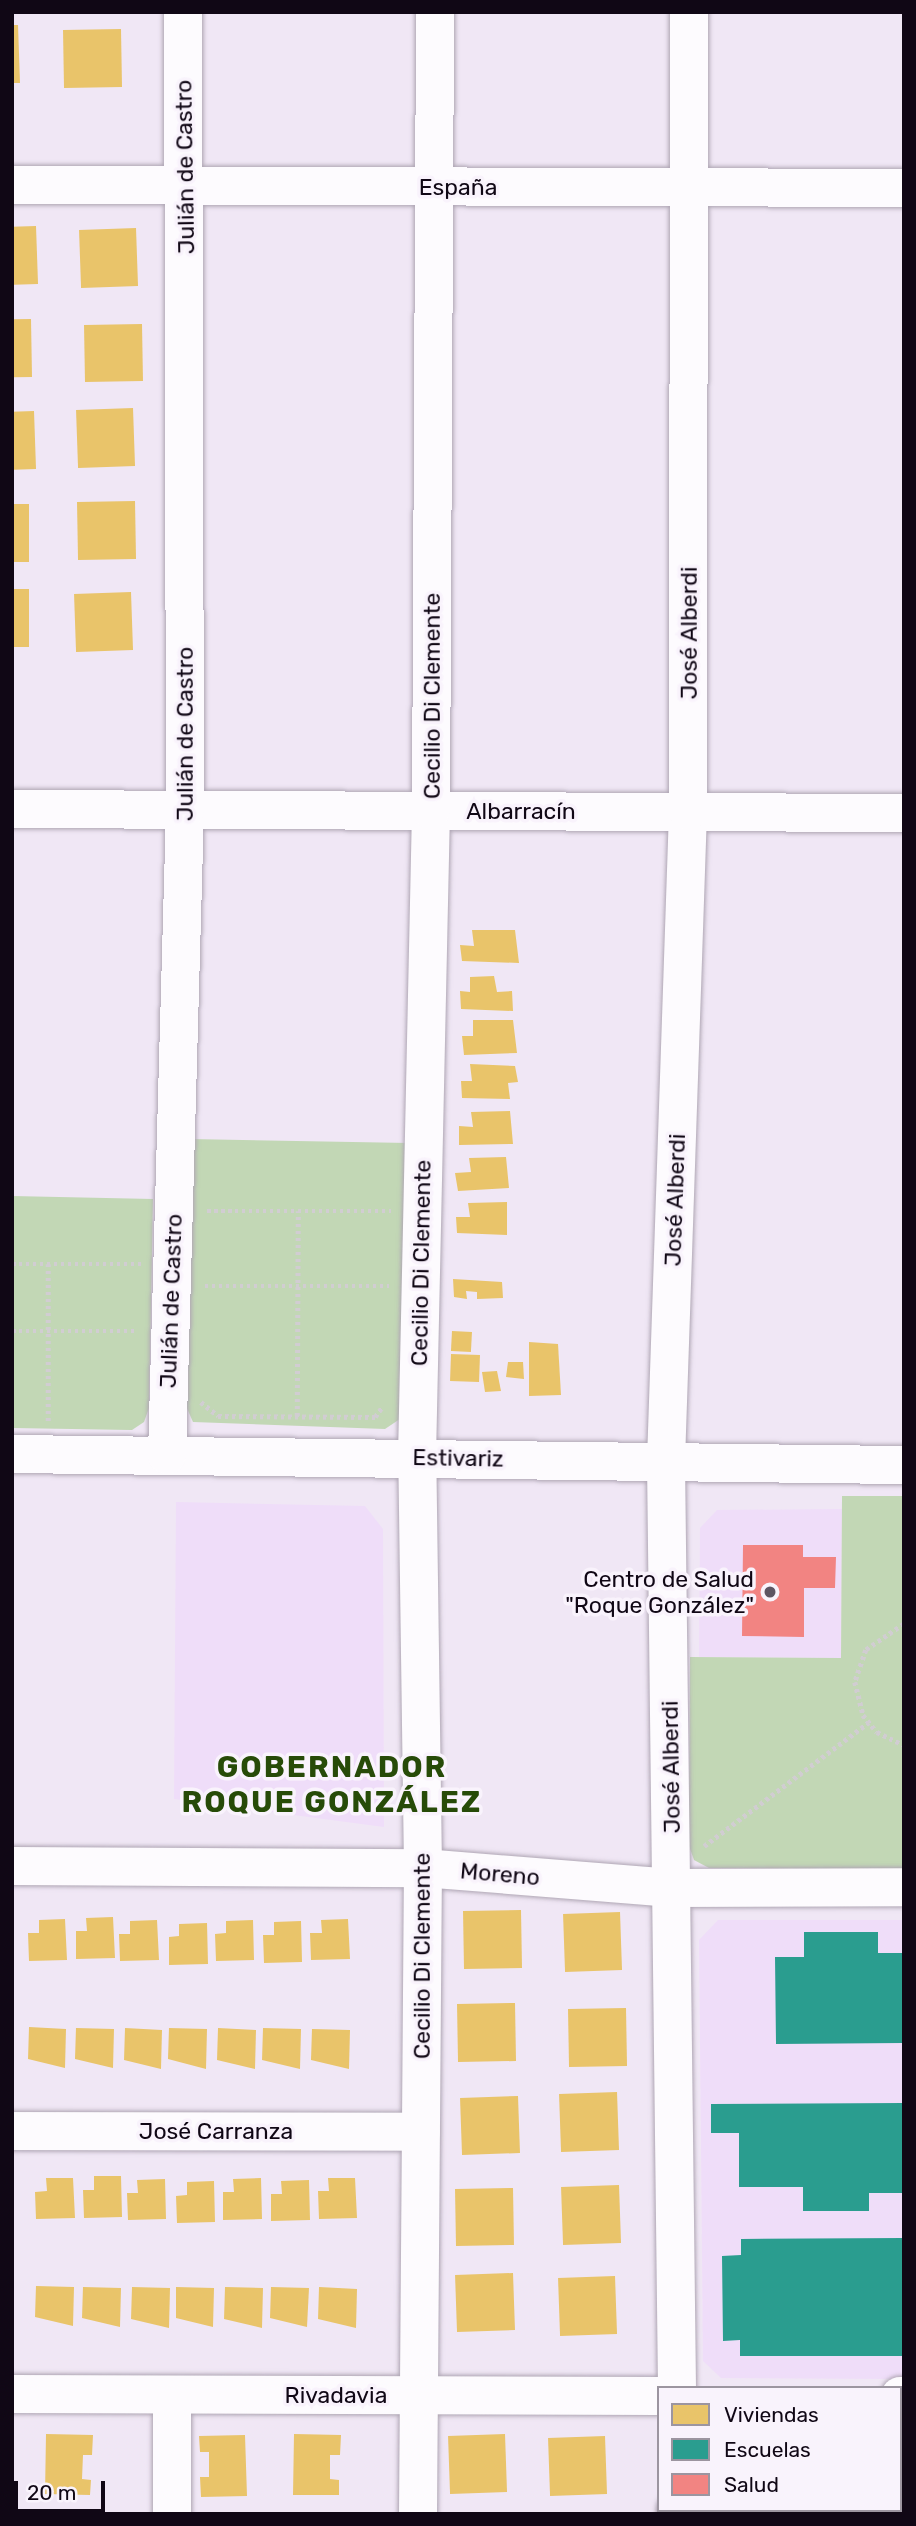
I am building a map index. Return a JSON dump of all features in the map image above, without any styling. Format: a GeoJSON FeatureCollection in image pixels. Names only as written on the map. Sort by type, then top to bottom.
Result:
{"type":"FeatureCollection","features":[{"type":"Feature","properties":{"kind":"street","name":"Julián de Castro"},"geometry":{"type":"LineString","coordinates":[[167,1455],[185,810],[186,186],[183,12]]}},
{"type":"Feature","properties":{"kind":"street","name":"Cecilio Di Clemente"},"geometry":{"type":"LineString","coordinates":[[418,2514],[423,1868],[417,1457],[431,810],[435,12]]}},
{"type":"Feature","properties":{"kind":"street","name":"José Alberdi"},"geometry":{"type":"LineString","coordinates":[[677,2386],[666,1461],[688,811],[692,188],[689,12]]}},
{"type":"Feature","properties":{"kind":"street","name":"España"},"geometry":{"type":"LineString","coordinates":[[12,185],[904,188]]}},
{"type":"Feature","properties":{"kind":"street","name":"Albarracín"},"geometry":{"type":"LineString","coordinates":[[12,809],[904,813]]}},
{"type":"Feature","properties":{"kind":"street","name":"Estivariz"},"geometry":{"type":"LineString","coordinates":[[12,1454],[904,1465]]}},
{"type":"Feature","properties":{"kind":"street","name":"Moreno"},"geometry":{"type":"LineString","coordinates":[[12,1866],[423,1868],[904,1887]]}},
{"type":"Feature","properties":{"kind":"street","name":"José Carranza"},"geometry":{"type":"LineString","coordinates":[[12,2131],[421,2132]]}},
{"type":"Feature","properties":{"kind":"street","name":"Rivadavia"},"geometry":{"type":"LineString","coordinates":[[12,2394],[657,2396]]}},
{"type":"Feature","properties":{"kind":"street"},"geometry":{"type":"LineString","coordinates":[[172,2395],[172,2514]]}},
{"type":"Feature","properties":{"kind":"path"},"geometry":{"type":"LineString","coordinates":[[392,1199],[392,1223]]}},
{"type":"Feature","properties":{"kind":"path"},"geometry":{"type":"LineString","coordinates":[[202,1211],[392,1211]]}},
{"type":"Feature","properties":{"kind":"path"},"geometry":{"type":"LineString","coordinates":[[298,1211],[298,1416]]}},
{"type":"Feature","properties":{"kind":"path"},"geometry":{"type":"LineString","coordinates":[[143,1251],[143,1277]]}},
{"type":"Feature","properties":{"kind":"path"},"geometry":{"type":"LineString","coordinates":[[12,1264],[143,1264]]}},
{"type":"Feature","properties":{"kind":"path"},"geometry":{"type":"LineString","coordinates":[[48,1264],[48,1422]]}},
{"type":"Feature","properties":{"kind":"path"},"geometry":{"type":"LineString","coordinates":[[391,1273],[391,1300]]}},
{"type":"Feature","properties":{"kind":"path"},"geometry":{"type":"LineString","coordinates":[[201,1286],[391,1286]]}},
{"type":"Feature","properties":{"kind":"path"},"geometry":{"type":"LineString","coordinates":[[143,1317],[143,1343]]}},
{"type":"Feature","properties":{"kind":"path"},"geometry":{"type":"LineString","coordinates":[[12,1331],[143,1331]]}},
{"type":"Feature","properties":{"kind":"path"},"geometry":{"type":"LineString","coordinates":[[169,1401],[199,1399],[218,1416],[375,1417],[391,1397]]}},
{"type":"Feature","properties":{"kind":"path"},"geometry":{"type":"LineString","coordinates":[[36,1422],[61,1422]]}},
{"type":"Feature","properties":{"kind":"path"},"geometry":{"type":"LineString","coordinates":[[904,1624],[879,1635],[858,1665],[857,1699],[869,1722],[904,1745]]}},
{"type":"Feature","properties":{"kind":"path"},"geometry":{"type":"LineString","coordinates":[[672,1879],[869,1722]]}},
{"type":"Feature","properties":{"kind":"shaded area"},"geometry":{"type":"Polygon","coordinates":[[[176,1502],[365,1506],[383,1529],[384,1827],[174,1799],[176,1502]]]}},
{"type":"Feature","properties":{"kind":"shaded area","name":"Centro de Salud \"Roque González\""},"geometry":{"type":"Polygon","coordinates":[[[842,1509],[841,1658],[699,1657],[700,1528],[717,1510],[842,1509]]]}},
{"type":"Feature","properties":{"kind":"shaded area"},"geometry":{"type":"Polygon","coordinates":[[[718,1920],[904,1920],[904,2379],[721,2378],[703,2361],[699,1940],[718,1920]]]}},
{"type":"Feature","properties":{"kind":"green space"},"geometry":{"type":"Polygon","coordinates":[[[189,1139],[409,1143],[400,1419],[385,1429],[193,1422],[186,1406],[189,1139]]]}},
{"type":"Feature","properties":{"kind":"green space"},"geometry":{"type":"Polygon","coordinates":[[[12,1196],[153,1199],[149,1408],[144,1422],[132,1430],[12,1428],[12,1196]]]}},
{"type":"Feature","properties":{"kind":"green space"},"geometry":{"type":"Polygon","coordinates":[[[842,1496],[904,1496],[904,1870],[709,1868],[694,1860],[689,1846],[690,1657],[841,1658],[842,1496]]]}},
{"type":"Feature","properties":{"kind":"building: Viviendas"},"geometry":{"type":"Polygon","coordinates":[[[12,25],[18,25],[20,83],[12,83],[12,25]]]}},
{"type":"Feature","properties":{"kind":"building: Viviendas"},"geometry":{"type":"Polygon","coordinates":[[[121,29],[122,87],[64,88],[63,30],[121,29]]]}},
{"type":"Feature","properties":{"kind":"building: Viviendas"},"geometry":{"type":"Polygon","coordinates":[[[36,226],[38,284],[14,285],[12,227],[36,226]]]}},
{"type":"Feature","properties":{"kind":"building: Viviendas"},"geometry":{"type":"Polygon","coordinates":[[[136,228],[138,286],[81,288],[79,230],[136,228]]]}},
{"type":"Feature","properties":{"kind":"building: Viviendas"},"geometry":{"type":"Polygon","coordinates":[[[12,319],[31,319],[32,377],[13,377],[12,319]]]}},
{"type":"Feature","properties":{"kind":"building: Viviendas"},"geometry":{"type":"Polygon","coordinates":[[[142,324],[143,381],[85,382],[84,325],[142,324]]]}},
{"type":"Feature","properties":{"kind":"building: Viviendas"},"geometry":{"type":"Polygon","coordinates":[[[133,408],[135,466],[78,468],[76,410],[133,408]]]}},
{"type":"Feature","properties":{"kind":"building: Viviendas"},"geometry":{"type":"Polygon","coordinates":[[[34,411],[36,469],[14,470],[12,412],[34,411]]]}},
{"type":"Feature","properties":{"kind":"building: Viviendas"},"geometry":{"type":"Polygon","coordinates":[[[135,501],[136,559],[78,560],[77,502],[135,501]]]}},
{"type":"Feature","properties":{"kind":"building: Viviendas"},"geometry":{"type":"Polygon","coordinates":[[[12,504],[29,504],[29,562],[12,562],[12,504]]]}},
{"type":"Feature","properties":{"kind":"building: Viviendas"},"geometry":{"type":"Polygon","coordinates":[[[12,589],[29,589],[29,647],[12,647],[12,589]]]}},
{"type":"Feature","properties":{"kind":"building: Viviendas"},"geometry":{"type":"Polygon","coordinates":[[[131,592],[133,650],[76,652],[74,594],[131,592]]]}},
{"type":"Feature","properties":{"kind":"building: Viviendas"},"geometry":{"type":"Polygon","coordinates":[[[472,930],[515,930],[519,963],[462,961],[460,945],[474,946],[472,930]]]}},
{"type":"Feature","properties":{"kind":"building: Viviendas"},"geometry":{"type":"Polygon","coordinates":[[[494,976],[497,992],[512,991],[513,1011],[461,1009],[460,991],[470,992],[470,977],[494,976]]]}},
{"type":"Feature","properties":{"kind":"building: Viviendas"},"geometry":{"type":"Polygon","coordinates":[[[473,1020],[513,1020],[517,1053],[464,1055],[462,1036],[473,1036],[473,1020]]]}},
{"type":"Feature","properties":{"kind":"building: Viviendas"},"geometry":{"type":"Polygon","coordinates":[[[470,1064],[515,1066],[518,1082],[508,1083],[510,1099],[462,1098],[461,1081],[472,1081],[470,1064]]]}},
{"type":"Feature","properties":{"kind":"building: Viviendas"},"geometry":{"type":"Polygon","coordinates":[[[510,1111],[513,1144],[459,1145],[459,1126],[473,1127],[471,1112],[510,1111]]]}},
{"type":"Feature","properties":{"kind":"building: Viviendas"},"geometry":{"type":"Polygon","coordinates":[[[506,1157],[509,1188],[458,1191],[455,1173],[471,1172],[469,1158],[506,1157]]]}},
{"type":"Feature","properties":{"kind":"building: Viviendas"},"geometry":{"type":"Polygon","coordinates":[[[507,1202],[507,1235],[457,1233],[456,1217],[470,1217],[468,1203],[507,1202]]]}},
{"type":"Feature","properties":{"kind":"building: Viviendas"},"geometry":{"type":"Polygon","coordinates":[[[453,1279],[502,1282],[503,1298],[477,1299],[477,1292],[466,1291],[467,1299],[454,1297],[453,1279]]]}},
{"type":"Feature","properties":{"kind":"building: Viviendas"},"geometry":{"type":"Polygon","coordinates":[[[452,1331],[472,1332],[471,1352],[451,1351],[452,1331]]]}},
{"type":"Feature","properties":{"kind":"building: Viviendas"},"geometry":{"type":"Polygon","coordinates":[[[529,1342],[558,1344],[561,1395],[529,1396],[529,1342]]]}},
{"type":"Feature","properties":{"kind":"building: Viviendas"},"geometry":{"type":"Polygon","coordinates":[[[451,1354],[480,1355],[479,1382],[450,1381],[451,1354]]]}},
{"type":"Feature","properties":{"kind":"building: Viviendas"},"geometry":{"type":"Polygon","coordinates":[[[508,1362],[523,1362],[524,1379],[506,1377],[508,1362]]]}},
{"type":"Feature","properties":{"kind":"building: Viviendas"},"geometry":{"type":"Polygon","coordinates":[[[497,1371],[501,1391],[485,1392],[482,1372],[497,1371]]]}},
{"type":"Feature","properties":{"kind":"building: Viviendas"},"geometry":{"type":"Polygon","coordinates":[[[521,1910],[522,1968],[464,1969],[463,1911],[521,1910]]]}},
{"type":"Feature","properties":{"kind":"building: Viviendas"},"geometry":{"type":"Polygon","coordinates":[[[620,1912],[622,1970],[565,1972],[563,1914],[620,1912]]]}},
{"type":"Feature","properties":{"kind":"building: Viviendas"},"geometry":{"type":"Polygon","coordinates":[[[113,1917],[115,1958],[76,1959],[76,1931],[87,1931],[86,1918],[113,1917]]]}},
{"type":"Feature","properties":{"kind":"building: Viviendas"},"geometry":{"type":"Polygon","coordinates":[[[65,1919],[67,1960],[29,1961],[28,1933],[39,1933],[39,1920],[65,1919]]]}},
{"type":"Feature","properties":{"kind":"building: Viviendas"},"geometry":{"type":"Polygon","coordinates":[[[348,1919],[350,1959],[311,1960],[310,1933],[322,1933],[321,1920],[348,1919]]]}},
{"type":"Feature","properties":{"kind":"building: Viviendas"},"geometry":{"type":"Polygon","coordinates":[[[157,1920],[159,1960],[120,1961],[119,1934],[130,1934],[130,1921],[157,1920]]]}},
{"type":"Feature","properties":{"kind":"building: Viviendas"},"geometry":{"type":"Polygon","coordinates":[[[253,1920],[254,1960],[216,1961],[215,1934],[226,1933],[226,1921],[253,1920]]]}},
{"type":"Feature","properties":{"kind":"building: Viviendas"},"geometry":{"type":"Polygon","coordinates":[[[301,1921],[302,1962],[264,1963],[263,1935],[274,1935],[274,1922],[301,1921]]]}},
{"type":"Feature","properties":{"kind":"building: Viviendas"},"geometry":{"type":"Polygon","coordinates":[[[207,1923],[208,1964],[169,1965],[169,1937],[179,1936],[179,1924],[207,1923]]]}},
{"type":"Feature","properties":{"kind":"building: Viviendas"},"geometry":{"type":"Polygon","coordinates":[[[515,2003],[516,2061],[458,2062],[457,2004],[515,2003]]]}},
{"type":"Feature","properties":{"kind":"building: Viviendas"},"geometry":{"type":"Polygon","coordinates":[[[626,2008],[627,2066],[569,2067],[568,2009],[626,2008]]]}},
{"type":"Feature","properties":{"kind":"building: Viviendas"},"geometry":{"type":"Polygon","coordinates":[[[29,2027],[66,2029],[65,2068],[28,2059],[29,2027]]]}},
{"type":"Feature","properties":{"kind":"building: Viviendas"},"geometry":{"type":"Polygon","coordinates":[[[76,2028],[114,2029],[113,2068],[75,2059],[76,2028]]]}},
{"type":"Feature","properties":{"kind":"building: Viviendas"},"geometry":{"type":"Polygon","coordinates":[[[125,2028],[162,2030],[161,2069],[124,2060],[125,2028]]]}},
{"type":"Feature","properties":{"kind":"building: Viviendas"},"geometry":{"type":"Polygon","coordinates":[[[169,2028],[207,2029],[206,2069],[168,2059],[169,2028]]]}},
{"type":"Feature","properties":{"kind":"building: Viviendas"},"geometry":{"type":"Polygon","coordinates":[[[218,2028],[256,2030],[255,2069],[217,2060],[218,2028]]]}},
{"type":"Feature","properties":{"kind":"building: Viviendas"},"geometry":{"type":"Polygon","coordinates":[[[263,2028],[301,2029],[300,2069],[262,2060],[263,2028]]]}},
{"type":"Feature","properties":{"kind":"building: Viviendas"},"geometry":{"type":"Polygon","coordinates":[[[312,2029],[350,2030],[349,2069],[311,2060],[312,2029]]]}},
{"type":"Feature","properties":{"kind":"building: Viviendas"},"geometry":{"type":"Polygon","coordinates":[[[617,2092],[619,2150],[561,2152],[559,2094],[617,2092]]]}},
{"type":"Feature","properties":{"kind":"building: Viviendas"},"geometry":{"type":"Polygon","coordinates":[[[518,2096],[520,2153],[462,2155],[460,2098],[518,2096]]]}},
{"type":"Feature","properties":{"kind":"building: Viviendas"},"geometry":{"type":"Polygon","coordinates":[[[94,2176],[121,2176],[122,2217],[84,2218],[83,2190],[94,2190],[94,2176]]]}},
{"type":"Feature","properties":{"kind":"building: Viviendas"},"geometry":{"type":"Polygon","coordinates":[[[46,2178],[73,2178],[75,2218],[36,2219],[35,2192],[47,2191],[46,2178]]]}},
{"type":"Feature","properties":{"kind":"building: Viviendas"},"geometry":{"type":"Polygon","coordinates":[[[261,2178],[262,2219],[223,2220],[223,2192],[234,2192],[233,2179],[261,2178]]]}},
{"type":"Feature","properties":{"kind":"building: Viviendas"},"geometry":{"type":"Polygon","coordinates":[[[328,2178],[355,2178],[357,2218],[319,2219],[318,2191],[329,2191],[328,2178]]]}},
{"type":"Feature","properties":{"kind":"building: Viviendas"},"geometry":{"type":"Polygon","coordinates":[[[165,2179],[166,2219],[128,2220],[127,2193],[138,2193],[137,2180],[165,2179]]]}},
{"type":"Feature","properties":{"kind":"building: Viviendas"},"geometry":{"type":"Polygon","coordinates":[[[309,2180],[310,2220],[271,2221],[271,2194],[282,2194],[281,2181],[309,2180]]]}},
{"type":"Feature","properties":{"kind":"building: Viviendas"},"geometry":{"type":"Polygon","coordinates":[[[214,2181],[215,2222],[177,2223],[176,2196],[187,2195],[187,2182],[214,2181]]]}},
{"type":"Feature","properties":{"kind":"building: Viviendas"},"geometry":{"type":"Polygon","coordinates":[[[619,2185],[621,2243],[563,2245],[561,2187],[619,2185]]]}},
{"type":"Feature","properties":{"kind":"building: Viviendas"},"geometry":{"type":"Polygon","coordinates":[[[513,2188],[514,2245],[456,2246],[455,2189],[513,2188]]]}},
{"type":"Feature","properties":{"kind":"building: Viviendas"},"geometry":{"type":"Polygon","coordinates":[[[513,2273],[515,2330],[457,2332],[455,2275],[513,2273]]]}},
{"type":"Feature","properties":{"kind":"building: Viviendas"},"geometry":{"type":"Polygon","coordinates":[[[615,2276],[617,2334],[560,2336],[558,2278],[615,2276]]]}},
{"type":"Feature","properties":{"kind":"building: Viviendas"},"geometry":{"type":"Polygon","coordinates":[[[36,2286],[74,2287],[73,2326],[35,2317],[36,2286]]]}},
{"type":"Feature","properties":{"kind":"building: Viviendas"},"geometry":{"type":"Polygon","coordinates":[[[83,2287],[121,2288],[120,2327],[82,2318],[83,2287]]]}},
{"type":"Feature","properties":{"kind":"building: Viviendas"},"geometry":{"type":"Polygon","coordinates":[[[132,2287],[170,2288],[169,2328],[131,2319],[132,2287]]]}},
{"type":"Feature","properties":{"kind":"building: Viviendas"},"geometry":{"type":"Polygon","coordinates":[[[176,2287],[214,2288],[213,2327],[176,2318],[176,2287]]]}},
{"type":"Feature","properties":{"kind":"building: Viviendas"},"geometry":{"type":"Polygon","coordinates":[[[225,2287],[263,2288],[262,2328],[224,2319],[225,2287]]]}},
{"type":"Feature","properties":{"kind":"building: Viviendas"},"geometry":{"type":"Polygon","coordinates":[[[271,2287],[309,2288],[307,2327],[270,2318],[271,2287]]]}},
{"type":"Feature","properties":{"kind":"building: Viviendas"},"geometry":{"type":"Polygon","coordinates":[[[319,2287],[357,2289],[356,2328],[318,2319],[319,2287]]]}},
{"type":"Feature","properties":{"kind":"building: Viviendas"},"geometry":{"type":"Polygon","coordinates":[[[46,2434],[93,2435],[92,2455],[83,2455],[82,2479],[91,2480],[90,2495],[45,2494],[46,2434]]]}},
{"type":"Feature","properties":{"kind":"building: Viviendas"},"geometry":{"type":"Polygon","coordinates":[[[294,2434],[341,2435],[340,2455],[330,2455],[330,2479],[339,2480],[339,2495],[293,2495],[294,2434]]]}},
{"type":"Feature","properties":{"kind":"building: Viviendas"},"geometry":{"type":"Polygon","coordinates":[[[505,2434],[507,2492],[450,2494],[448,2436],[505,2434]]]}},
{"type":"Feature","properties":{"kind":"building: Viviendas"},"geometry":{"type":"Polygon","coordinates":[[[245,2435],[247,2496],[201,2497],[200,2477],[209,2477],[209,2452],[200,2452],[199,2436],[245,2435]]]}},
{"type":"Feature","properties":{"kind":"building: Viviendas"},"geometry":{"type":"Polygon","coordinates":[[[605,2436],[607,2494],[550,2496],[548,2438],[605,2436]]]}},
{"type":"Feature","properties":{"kind":"building: Escuelas"},"geometry":{"type":"Polygon","coordinates":[[[804,1932],[878,1932],[878,1953],[904,1953],[904,2043],[776,2044],[775,1957],[804,1957],[804,1932]]]}},
{"type":"Feature","properties":{"kind":"building: Escuelas"},"geometry":{"type":"Polygon","coordinates":[[[904,2103],[904,2193],[869,2193],[869,2211],[803,2211],[803,2187],[739,2187],[739,2133],[711,2133],[711,2104],[904,2103]]]}},
{"type":"Feature","properties":{"kind":"building: Escuelas"},"geometry":{"type":"Polygon","coordinates":[[[903,2238],[903,2356],[740,2356],[740,2340],[723,2341],[722,2256],[741,2255],[741,2239],[903,2238]]]}},
{"type":"Feature","properties":{"kind":"building: Salud","name":"Centro de Salud \"Roque González\""},"geometry":{"type":"Polygon","coordinates":[[[743,1545],[803,1545],[803,1557],[836,1557],[835,1588],[804,1588],[804,1637],[742,1636],[743,1545]]]}},
{"type":"Feature","properties":{"kind":"place","name":"Centro de Salud \"Roque González\""},"geometry":{"type":"Point","coordinates":[770,1592]}},
{"type":"Feature","properties":{"kind":"district","name":"GOBERNADOR ROQUE GONZÁLEZ"},"geometry":{"type":"Point","coordinates":[332,1784]}}]}
